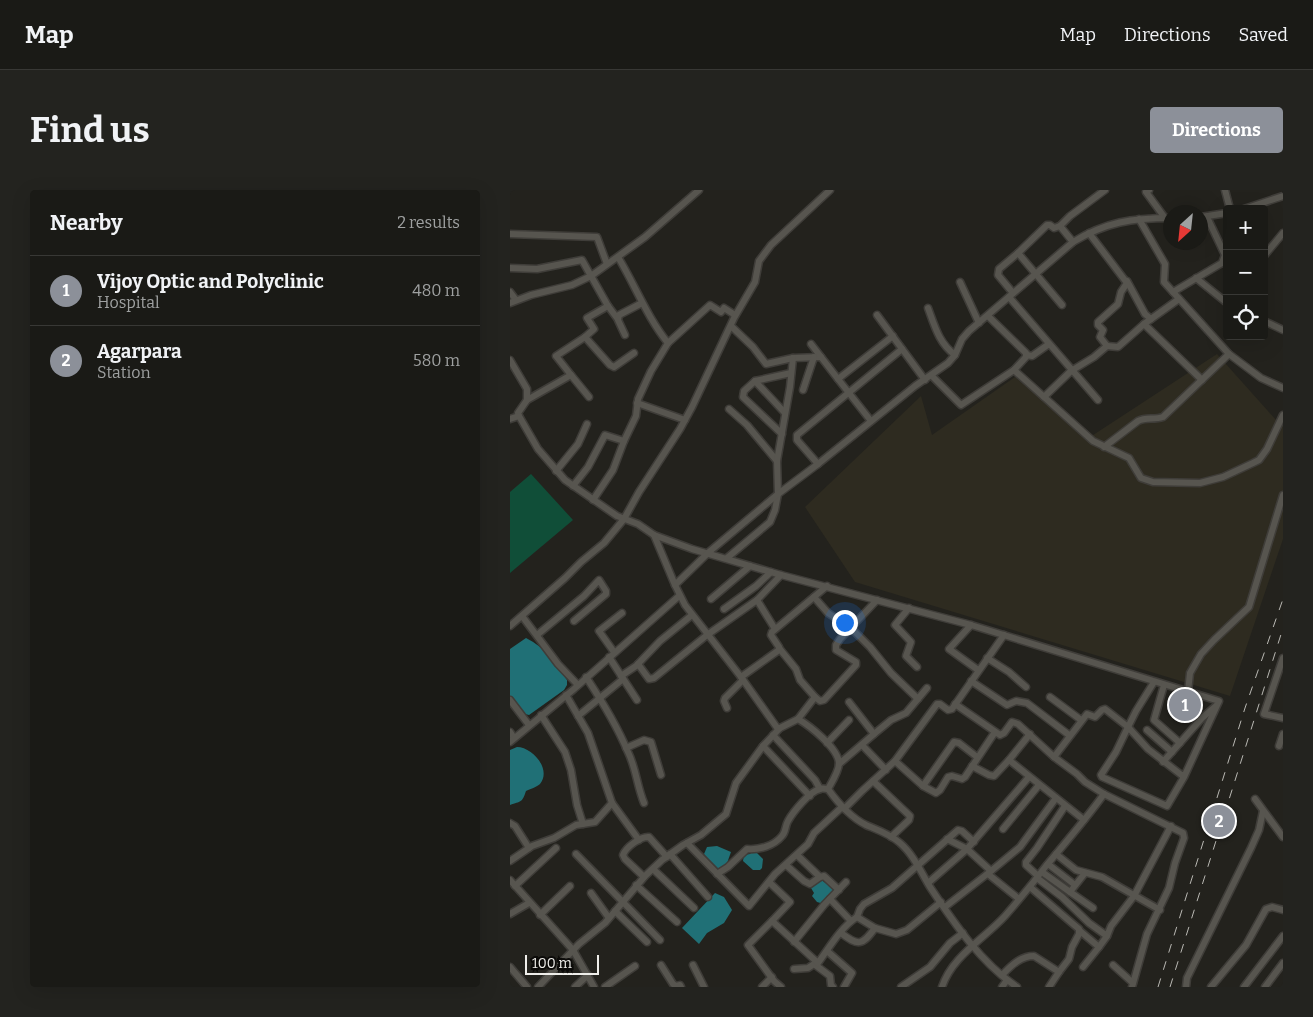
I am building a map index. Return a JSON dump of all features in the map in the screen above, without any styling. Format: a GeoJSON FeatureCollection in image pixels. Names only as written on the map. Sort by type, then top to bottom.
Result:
{"type":"FeatureCollection","features":[{"type":"Feature","properties":{"kind":"street"},"geometry":{"type":"LineString","coordinates":[[510,292],[513,302],[531,295],[572,285],[590,276],[645,237],[699,190]]}},
{"type":"Feature","properties":{"kind":"street"},"geometry":{"type":"LineString","coordinates":[[510,626],[604,543],[624,519],[685,420],[730,326],[755,282],[758,265],[764,253],[776,239],[830,190]]}},
{"type":"Feature","properties":{"kind":"street"},"geometry":{"type":"LineString","coordinates":[[1225,190],[1229,205]]}},
{"type":"Feature","properties":{"kind":"street"},"geometry":{"type":"LineString","coordinates":[[1098,400],[1049,344],[1011,295],[997,273],[999,269],[1047,225],[1054,228],[1060,226],[1101,191]]}},
{"type":"Feature","properties":{"kind":"street"},"geometry":{"type":"LineString","coordinates":[[1146,191],[1163,212]]}},
{"type":"Feature","properties":{"kind":"street"},"geometry":{"type":"LineString","coordinates":[[1256,205],[1283,196]]}},
{"type":"Feature","properties":{"kind":"street"},"geometry":{"type":"LineString","coordinates":[[1208,216],[1223,214]]}},
{"type":"Feature","properties":{"kind":"street"},"geometry":{"type":"LineString","coordinates":[[675,585],[709,552],[778,494],[955,355],[965,335],[1073,242],[1089,233],[1115,223],[1139,219],[1163,218]]}},
{"type":"Feature","properties":{"kind":"street"},"geometry":{"type":"LineString","coordinates":[[1139,219],[1166,267],[1164,280],[1179,299],[1229,354],[1261,378],[1283,388]]}},
{"type":"Feature","properties":{"kind":"street"},"geometry":{"type":"LineString","coordinates":[[1174,292],[1222,263],[1225,257],[1208,225]]}},
{"type":"Feature","properties":{"kind":"street"},"geometry":{"type":"LineString","coordinates":[[1060,226],[1073,242]]}},
{"type":"Feature","properties":{"kind":"street"},"geometry":{"type":"LineString","coordinates":[[1089,233],[1102,252],[1127,281],[1145,314],[1151,319]]}},
{"type":"Feature","properties":{"kind":"street"},"geometry":{"type":"LineString","coordinates":[[1268,251],[1283,233]]}},
{"type":"Feature","properties":{"kind":"street"},"geometry":{"type":"LineString","coordinates":[[510,234],[597,238],[607,264]]}},
{"type":"Feature","properties":{"kind":"street"},"geometry":{"type":"LineString","coordinates":[[1018,253],[1062,306]]}},
{"type":"Feature","properties":{"kind":"street"},"geometry":{"type":"LineString","coordinates":[[618,256],[629,274],[642,303],[659,332],[668,343]]}},
{"type":"Feature","properties":{"kind":"street"},"geometry":{"type":"LineString","coordinates":[[510,268],[547,268],[580,259],[584,261],[590,276],[625,334]]}},
{"type":"Feature","properties":{"kind":"street"},"geometry":{"type":"LineString","coordinates":[[1196,278],[1223,300]]}},
{"type":"Feature","properties":{"kind":"street"},"geometry":{"type":"LineString","coordinates":[[1107,346],[1100,337],[1103,330],[1097,324],[1118,304],[1121,292],[1127,281]]}},
{"type":"Feature","properties":{"kind":"street"},"geometry":{"type":"LineString","coordinates":[[960,282],[979,323]]}},
{"type":"Feature","properties":{"kind":"street"},"geometry":{"type":"LineString","coordinates":[[1044,397],[1071,371],[1094,357],[1107,346],[1118,347],[1144,324],[1179,299]]}},
{"type":"Feature","properties":{"kind":"street"},"geometry":{"type":"LineString","coordinates":[[617,318],[620,314],[642,303]]}},
{"type":"Feature","properties":{"kind":"street"},"geometry":{"type":"LineString","coordinates":[[594,500],[614,470],[624,440],[636,416],[637,403],[668,343],[710,305],[721,312],[724,308],[736,315]]}},
{"type":"Feature","properties":{"kind":"street"},"geometry":{"type":"LineString","coordinates":[[589,397],[556,356],[594,329],[587,318],[608,306]]}},
{"type":"Feature","properties":{"kind":"street"},"geometry":{"type":"LineString","coordinates":[[928,308],[942,343],[955,355]]}},
{"type":"Feature","properties":{"kind":"street"},"geometry":{"type":"LineString","coordinates":[[877,315],[902,349],[928,378],[961,405],[1014,370],[1027,355]]}},
{"type":"Feature","properties":{"kind":"street"},"geometry":{"type":"LineString","coordinates":[[988,316],[1027,355],[1032,356],[1049,344]]}},
{"type":"Feature","properties":{"kind":"street"},"geometry":{"type":"LineString","coordinates":[[1268,323],[1283,330]]}},
{"type":"Feature","properties":{"kind":"street"},"geometry":{"type":"LineString","coordinates":[[1144,324],[1202,380]]}},
{"type":"Feature","properties":{"kind":"street"},"geometry":{"type":"LineString","coordinates":[[730,326],[755,349],[766,364],[769,377]]}},
{"type":"Feature","properties":{"kind":"street"},"geometry":{"type":"LineString","coordinates":[[838,379],[893,336]]}},
{"type":"Feature","properties":{"kind":"street"},"geometry":{"type":"LineString","coordinates":[[585,337],[614,367],[634,353]]}},
{"type":"Feature","properties":{"kind":"street"},"geometry":{"type":"LineString","coordinates":[[811,344],[818,357],[871,421]]}},
{"type":"Feature","properties":{"kind":"street"},"geometry":{"type":"LineString","coordinates":[[818,464],[797,440],[797,435],[902,349]]}},
{"type":"Feature","properties":{"kind":"street"},"geometry":{"type":"LineString","coordinates":[[1104,447],[1138,421],[1144,419],[1156,420],[1163,417],[1229,354]]}},
{"type":"Feature","properties":{"kind":"street"},"geometry":{"type":"LineString","coordinates":[[766,364],[793,358],[818,357]]}},
{"type":"Feature","properties":{"kind":"street"},"geometry":{"type":"LineString","coordinates":[[803,390],[818,357]]}},
{"type":"Feature","properties":{"kind":"street"},"geometry":{"type":"LineString","coordinates":[[728,558],[770,522],[775,510],[778,494],[777,461],[793,358]]}},
{"type":"Feature","properties":{"kind":"street"},"geometry":{"type":"LineString","coordinates":[[510,360],[527,389],[527,400]]}},
{"type":"Feature","properties":{"kind":"street"},"geometry":{"type":"LineString","coordinates":[[1014,370],[1093,441],[1129,458],[1141,478],[1161,484],[1200,483],[1223,477],[1259,460],[1268,449],[1283,415]]}},
{"type":"Feature","properties":{"kind":"street"},"geometry":{"type":"LineString","coordinates":[[782,434],[743,398],[744,391],[755,381],[791,373]]}},
{"type":"Feature","properties":{"kind":"street"},"geometry":{"type":"LineString","coordinates":[[571,375],[527,400],[518,413],[519,416],[538,449],[556,471],[573,486],[617,516],[638,524],[654,536],[781,575],[910,608],[1004,635],[1188,692],[1218,704]]}},
{"type":"Feature","properties":{"kind":"street"},"geometry":{"type":"LineString","coordinates":[[755,381],[785,413]]}},
{"type":"Feature","properties":{"kind":"street"},"geometry":{"type":"LineString","coordinates":[[637,403],[685,420]]}},
{"type":"Feature","properties":{"kind":"street"},"geometry":{"type":"LineString","coordinates":[[729,409],[747,425],[777,461]]}},
{"type":"Feature","properties":{"kind":"street"},"geometry":{"type":"LineString","coordinates":[[510,419],[519,416]]}},
{"type":"Feature","properties":{"kind":"street"},"geometry":{"type":"LineString","coordinates":[[556,471],[578,444],[587,424]]}},
{"type":"Feature","properties":{"kind":"street"},"geometry":{"type":"LineString","coordinates":[[573,486],[588,468],[605,435],[624,440]]}},
{"type":"Feature","properties":{"kind":"street"},"geometry":{"type":"LineString","coordinates":[[1188,692],[1190,673],[1201,654],[1249,607],[1283,495]]}},
{"type":"Feature","properties":{"kind":"street"},"geometry":{"type":"LineString","coordinates":[[654,536],[679,596],[779,729]]}},
{"type":"Feature","properties":{"kind":"street"},"geometry":{"type":"LineString","coordinates":[[711,599],[750,566]]}},
{"type":"Feature","properties":{"kind":"street"},"geometry":{"type":"LineString","coordinates":[[724,609],[756,586],[771,572]]}},
{"type":"Feature","properties":{"kind":"street"},"geometry":{"type":"LineString","coordinates":[[638,664],[649,679],[654,678],[707,635],[757,600],[781,575]]}},
{"type":"Feature","properties":{"kind":"street"},"geometry":{"type":"LineString","coordinates":[[537,635],[575,604],[599,580],[606,592],[574,621]]}},
{"type":"Feature","properties":{"kind":"street"},"geometry":{"type":"LineString","coordinates":[[827,586],[770,635],[796,669],[800,680],[820,701],[824,700],[856,665],[856,662],[835,648],[840,639],[877,600]]}},
{"type":"Feature","properties":{"kind":"street"},"geometry":{"type":"LineString","coordinates":[[510,732],[512,740],[679,596]]}},
{"type":"Feature","properties":{"kind":"street"},"geometry":{"type":"LineString","coordinates":[[814,597],[828,613],[851,628],[895,677],[918,699]]}},
{"type":"Feature","properties":{"kind":"street"},"geometry":{"type":"LineString","coordinates":[[757,600],[776,629]]}},
{"type":"Feature","properties":{"kind":"street"},"geometry":{"type":"LineString","coordinates":[[575,604],[583,614]]}},
{"type":"Feature","properties":{"kind":"street"},"geometry":{"type":"LineString","coordinates":[[910,608],[895,625],[911,642],[906,656],[917,667]]}},
{"type":"Feature","properties":{"kind":"street"},"geometry":{"type":"LineString","coordinates":[[622,613],[599,631],[622,678],[637,700]]}},
{"type":"Feature","properties":{"kind":"street"},"geometry":{"type":"LineString","coordinates":[[578,716],[638,664],[660,641],[692,615]]}},
{"type":"Feature","properties":{"kind":"street"},"geometry":{"type":"LineString","coordinates":[[522,616],[558,664],[578,684]]}},
{"type":"Feature","properties":{"kind":"street"},"geometry":{"type":"LineString","coordinates":[[970,625],[950,649],[978,670]]}},
{"type":"Feature","properties":{"kind":"street"},"geometry":{"type":"LineString","coordinates":[[687,843],[749,906],[769,882],[808,844],[814,833],[895,761],[937,704],[950,710],[1004,635]]}},
{"type":"Feature","properties":{"kind":"street"},"geometry":{"type":"LineString","coordinates":[[727,708],[724,701],[725,698],[742,679],[779,648]]}},
{"type":"Feature","properties":{"kind":"street"},"geometry":{"type":"LineString","coordinates":[[987,658],[1009,672],[1026,687]]}},
{"type":"Feature","properties":{"kind":"street"},"geometry":{"type":"LineString","coordinates":[[1283,658],[1264,714],[1283,718]]}},
{"type":"Feature","properties":{"kind":"street"},"geometry":{"type":"LineString","coordinates":[[586,677],[599,697],[626,748],[644,803]]}},
{"type":"Feature","properties":{"kind":"street"},"geometry":{"type":"LineString","coordinates":[[971,681],[1007,705],[1016,701],[1027,703],[1069,735]]}},
{"type":"Feature","properties":{"kind":"street"},"geometry":{"type":"LineString","coordinates":[[1154,682],[1101,776],[1167,806],[1184,777],[1218,704]]}},
{"type":"Feature","properties":{"kind":"street"},"geometry":{"type":"LineString","coordinates":[[1164,685],[1154,720],[1180,743]]}},
{"type":"Feature","properties":{"kind":"street"},"geometry":{"type":"LineString","coordinates":[[828,789],[839,764],[891,720],[906,713],[927,688]]}},
{"type":"Feature","properties":{"kind":"street"},"geometry":{"type":"LineString","coordinates":[[566,695],[588,733],[612,803],[639,840]]}},
{"type":"Feature","properties":{"kind":"street"},"geometry":{"type":"LineString","coordinates":[[1050,696],[1081,720]]}},
{"type":"Feature","properties":{"kind":"street"},"geometry":{"type":"LineString","coordinates":[[538,987],[573,950],[609,918],[644,877],[669,856],[714,826],[726,814],[736,783],[763,746],[779,729],[798,719],[815,697]]}},
{"type":"Feature","properties":{"kind":"street"},"geometry":{"type":"LineString","coordinates":[[510,700],[529,725]]}},
{"type":"Feature","properties":{"kind":"street"},"geometry":{"type":"LineString","coordinates":[[850,702],[874,734]]}},
{"type":"Feature","properties":{"kind":"street"},"geometry":{"type":"LineString","coordinates":[[955,704],[1002,735],[1010,724],[1015,722],[1085,782],[1104,794],[1182,831],[1184,835],[1169,888],[1144,943],[1132,985]]}},
{"type":"Feature","properties":{"kind":"street"},"geometry":{"type":"LineString","coordinates":[[1163,762],[1202,718],[1218,704]]}},
{"type":"Feature","properties":{"kind":"street"},"geometry":{"type":"LineString","coordinates":[[1054,757],[1087,714],[1095,717],[1105,709],[1128,727],[1142,744],[1184,777]]}},
{"type":"Feature","properties":{"kind":"street"},"geometry":{"type":"LineString","coordinates":[[542,715],[565,752],[583,824]]}},
{"type":"Feature","properties":{"kind":"street"},"geometry":{"type":"LineString","coordinates":[[798,719],[827,743],[839,764]]}},
{"type":"Feature","properties":{"kind":"street"},"geometry":{"type":"LineString","coordinates":[[827,743],[849,720]]}},
{"type":"Feature","properties":{"kind":"street"},"geometry":{"type":"LineString","coordinates":[[1147,730],[1172,752]]}},
{"type":"Feature","properties":{"kind":"street"},"geometry":{"type":"LineString","coordinates":[[895,761],[923,786],[934,793],[938,793],[948,777],[952,776],[962,779],[995,732]]}},
{"type":"Feature","properties":{"kind":"street"},"geometry":{"type":"LineString","coordinates":[[972,766],[994,776],[1030,734]]}},
{"type":"Feature","properties":{"kind":"street"},"geometry":{"type":"LineString","coordinates":[[1278,746],[1283,734]]}},
{"type":"Feature","properties":{"kind":"street"},"geometry":{"type":"LineString","coordinates":[[773,735],[816,780],[820,789]]}},
{"type":"Feature","properties":{"kind":"street"},"geometry":{"type":"LineString","coordinates":[[626,748],[644,740],[651,742],[661,775]]}},
{"type":"Feature","properties":{"kind":"street"},"geometry":{"type":"LineString","coordinates":[[923,786],[954,742],[959,743],[977,757]]}},
{"type":"Feature","properties":{"kind":"street"},"geometry":{"type":"LineString","coordinates":[[862,745],[886,770]]}},
{"type":"Feature","properties":{"kind":"street"},"geometry":{"type":"LineString","coordinates":[[763,746],[810,796]]}},
{"type":"Feature","properties":{"kind":"street"},"geometry":{"type":"LineString","coordinates":[[1009,760],[1084,820]]}},
{"type":"Feature","properties":{"kind":"street"},"geometry":{"type":"LineString","coordinates":[[928,883],[967,850],[1030,777]]}},
{"type":"Feature","properties":{"kind":"street"},"geometry":{"type":"LineString","coordinates":[[873,781],[910,816],[910,820],[891,837]]}},
{"type":"Feature","properties":{"kind":"street"},"geometry":{"type":"LineString","coordinates":[[1003,829],[1039,785]]}},
{"type":"Feature","properties":{"kind":"street"},"geometry":{"type":"LineString","coordinates":[[717,874],[728,867],[747,849],[756,850],[771,845],[782,836],[793,813],[810,796],[820,789],[828,789]]}},
{"type":"Feature","properties":{"kind":"street"},"geometry":{"type":"LineString","coordinates":[[828,789],[843,808],[864,824],[881,831],[900,843],[963,933],[1004,978],[1017,987]]}},
{"type":"Feature","properties":{"kind":"street"},"geometry":{"type":"LineString","coordinates":[[942,987],[949,971],[973,944],[988,934],[1030,887],[1104,794]]}},
{"type":"Feature","properties":{"kind":"street"},"geometry":{"type":"LineString","coordinates":[[830,899],[854,919],[875,928],[896,934],[907,930],[990,872],[1027,839],[1056,798]]}},
{"type":"Feature","properties":{"kind":"street"},"geometry":{"type":"LineString","coordinates":[[1255,799],[1283,837]]}},
{"type":"Feature","properties":{"kind":"street"},"geometry":{"type":"LineString","coordinates":[[510,861],[530,848],[554,838],[576,825],[595,822],[612,803]]}},
{"type":"Feature","properties":{"kind":"street"},"geometry":{"type":"LineString","coordinates":[[1066,806],[1026,862],[1026,865],[1089,923],[1107,936]]}},
{"type":"Feature","properties":{"kind":"street"},"geometry":{"type":"LineString","coordinates":[[1186,987],[1186,978],[1255,838],[1263,811]]}},
{"type":"Feature","properties":{"kind":"street"},"geometry":{"type":"LineString","coordinates":[[510,823],[515,826],[530,848]]}},
{"type":"Feature","properties":{"kind":"street"},"geometry":{"type":"LineString","coordinates":[[1083,967],[1134,896],[1171,826]]}},
{"type":"Feature","properties":{"kind":"street"},"geometry":{"type":"LineString","coordinates":[[772,921],[818,963],[864,904],[892,888],[947,839],[960,830],[974,842]]}},
{"type":"Feature","properties":{"kind":"street"},"geometry":{"type":"LineString","coordinates":[[644,877],[623,855],[625,851],[644,836],[649,836],[708,897]]}},
{"type":"Feature","properties":{"kind":"street"},"geometry":{"type":"LineString","coordinates":[[947,839],[967,850],[1019,898]]}},
{"type":"Feature","properties":{"kind":"street"},"geometry":{"type":"LineString","coordinates":[[556,848],[512,883],[573,950],[594,987]]}},
{"type":"Feature","properties":{"kind":"street"},"geometry":{"type":"LineString","coordinates":[[576,854],[660,940]]}},
{"type":"Feature","properties":{"kind":"street"},"geometry":{"type":"LineString","coordinates":[[1056,854],[1076,870],[1102,876],[1160,910]]}},
{"type":"Feature","properties":{"kind":"street"},"geometry":{"type":"LineString","coordinates":[[797,855],[820,877]]}},
{"type":"Feature","properties":{"kind":"street"},"geometry":{"type":"LineString","coordinates":[[1052,880],[1064,861]]}},
{"type":"Feature","properties":{"kind":"street"},"geometry":{"type":"LineString","coordinates":[[1048,864],[1075,885]]}},
{"type":"Feature","properties":{"kind":"street"},"geometry":{"type":"LineString","coordinates":[[786,865],[810,884],[824,876],[839,890]]}},
{"type":"Feature","properties":{"kind":"street"},"geometry":{"type":"LineString","coordinates":[[653,869],[694,908]]}},
{"type":"Feature","properties":{"kind":"street"},"geometry":{"type":"LineString","coordinates":[[1070,892],[1085,873]]}},
{"type":"Feature","properties":{"kind":"street"},"geometry":{"type":"LineString","coordinates":[[1039,875],[1052,880],[1093,908]]}},
{"type":"Feature","properties":{"kind":"street"},"geometry":{"type":"LineString","coordinates":[[769,882],[790,902],[748,945],[772,978],[781,987]]}},
{"type":"Feature","properties":{"kind":"street"},"geometry":{"type":"LineString","coordinates":[[794,942],[846,882]]}},
{"type":"Feature","properties":{"kind":"street"},"geometry":{"type":"LineString","coordinates":[[636,885],[677,922]]}},
{"type":"Feature","properties":{"kind":"street"},"geometry":{"type":"LineString","coordinates":[[540,915],[570,886]]}},
{"type":"Feature","properties":{"kind":"street"},"geometry":{"type":"LineString","coordinates":[[1030,887],[1098,947]]}},
{"type":"Feature","properties":{"kind":"street"},"geometry":{"type":"LineString","coordinates":[[591,893],[609,918]]}},
{"type":"Feature","properties":{"kind":"street"},"geometry":{"type":"LineString","coordinates":[[510,914],[529,903]]}},
{"type":"Feature","properties":{"kind":"street"},"geometry":{"type":"LineString","coordinates":[[1211,987],[1246,945],[1266,909],[1272,907],[1283,910]]}},
{"type":"Feature","properties":{"kind":"street"},"geometry":{"type":"LineString","coordinates":[[615,911],[646,942]]}},
{"type":"Feature","properties":{"kind":"street"},"geometry":{"type":"LineString","coordinates":[[841,934],[854,943],[859,943],[875,928]]}},
{"type":"Feature","properties":{"kind":"street"},"geometry":{"type":"LineString","coordinates":[[1049,987],[1069,959],[1072,947],[1080,931]]}},
{"type":"Feature","properties":{"kind":"street"},"geometry":{"type":"LineString","coordinates":[[901,987],[930,967],[950,943],[963,933]]}},
{"type":"Feature","properties":{"kind":"street"},"geometry":{"type":"LineString","coordinates":[[1244,987],[1283,936]]}},
{"type":"Feature","properties":{"kind":"street"},"geometry":{"type":"LineString","coordinates":[[827,951],[852,973],[844,987]]}},
{"type":"Feature","properties":{"kind":"street"},"geometry":{"type":"LineString","coordinates":[[1002,987],[1004,978],[1016,962],[1030,956],[1034,956],[1059,972]]}},
{"type":"Feature","properties":{"kind":"street"},"geometry":{"type":"LineString","coordinates":[[1265,987],[1283,963]]}},
{"type":"Feature","properties":{"kind":"street"},"geometry":{"type":"LineString","coordinates":[[661,965],[673,984],[681,987]]}},
{"type":"Feature","properties":{"kind":"street"},"geometry":{"type":"LineString","coordinates":[[693,965],[704,987]]}},
{"type":"Feature","properties":{"kind":"street"},"geometry":{"type":"LineString","coordinates":[[794,969],[817,965],[830,976],[833,987]]}},
{"type":"Feature","properties":{"kind":"street"},"geometry":{"type":"LineString","coordinates":[[1113,965],[1132,985]]}},
{"type":"Feature","properties":{"kind":"street"},"geometry":{"type":"LineString","coordinates":[[605,987],[635,966]]}},
{"type":"Feature","properties":{"kind":"street"},"geometry":{"type":"LineString","coordinates":[[510,967],[527,987]]}},
{"type":"Feature","properties":{"kind":"street"},"geometry":{"type":"LineString","coordinates":[[575,987],[588,976]]}},
{"type":"Feature","properties":{"kind":"street"},"geometry":{"type":"LineString","coordinates":[[762,987],[772,978]]}},
{"type":"Feature","properties":{"kind":"shaded area"},"geometry":{"type":"Polygon","coordinates":[[[1217,354],[1283,426],[1283,539],[1230,696],[855,582],[805,507],[921,396],[932,435],[1015,377],[1087,439],[1217,354]]]}},
{"type":"Feature","properties":{"kind":"green space"},"geometry":{"type":"Polygon","coordinates":[[[531,474],[573,520],[510,573],[510,492],[531,474]]]}},
{"type":"Feature","properties":{"kind":"water"},"geometry":{"type":"Polygon","coordinates":[[[526,638],[544,651],[567,680],[564,690],[529,715],[525,714],[510,696],[510,649],[526,638]]]}},
{"type":"Feature","properties":{"kind":"water"},"geometry":{"type":"Polygon","coordinates":[[[517,747],[523,748],[534,755],[539,760],[544,772],[539,785],[526,791],[521,801],[510,805],[510,750],[517,747]]]}},
{"type":"Feature","properties":{"kind":"water"},"geometry":{"type":"Polygon","coordinates":[[[717,846],[731,852],[725,869],[715,870],[708,863],[704,854],[707,847],[717,846]]]}},
{"type":"Feature","properties":{"kind":"water"},"geometry":{"type":"Polygon","coordinates":[[[754,850],[763,859],[760,870],[753,870],[743,861],[744,855],[750,854],[754,850]]]}},
{"type":"Feature","properties":{"kind":"water"},"geometry":{"type":"Polygon","coordinates":[[[820,879],[834,889],[824,904],[817,902],[812,896],[814,893],[811,888],[820,879]]]}},
{"type":"Feature","properties":{"kind":"water"},"geometry":{"type":"Polygon","coordinates":[[[715,893],[724,897],[732,910],[724,923],[707,933],[699,944],[682,928],[715,893]]]}},
{"type":"Feature","properties":{"kind":"railway"},"geometry":{"type":"LineString","coordinates":[[1158,987],[1245,708],[1283,599]]}},
{"type":"Feature","properties":{"kind":"railway"},"geometry":{"type":"LineString","coordinates":[[1170,987],[1283,628]]}},
{"type":"Feature","properties":{"kind":"place","name":"Vijoy Optic and Polyclinic"},"geometry":{"type":"Point","coordinates":[1185,705]}},
{"type":"Feature","properties":{"kind":"place","name":"Agarpara"},"geometry":{"type":"Point","coordinates":[1219,821]}}]}
